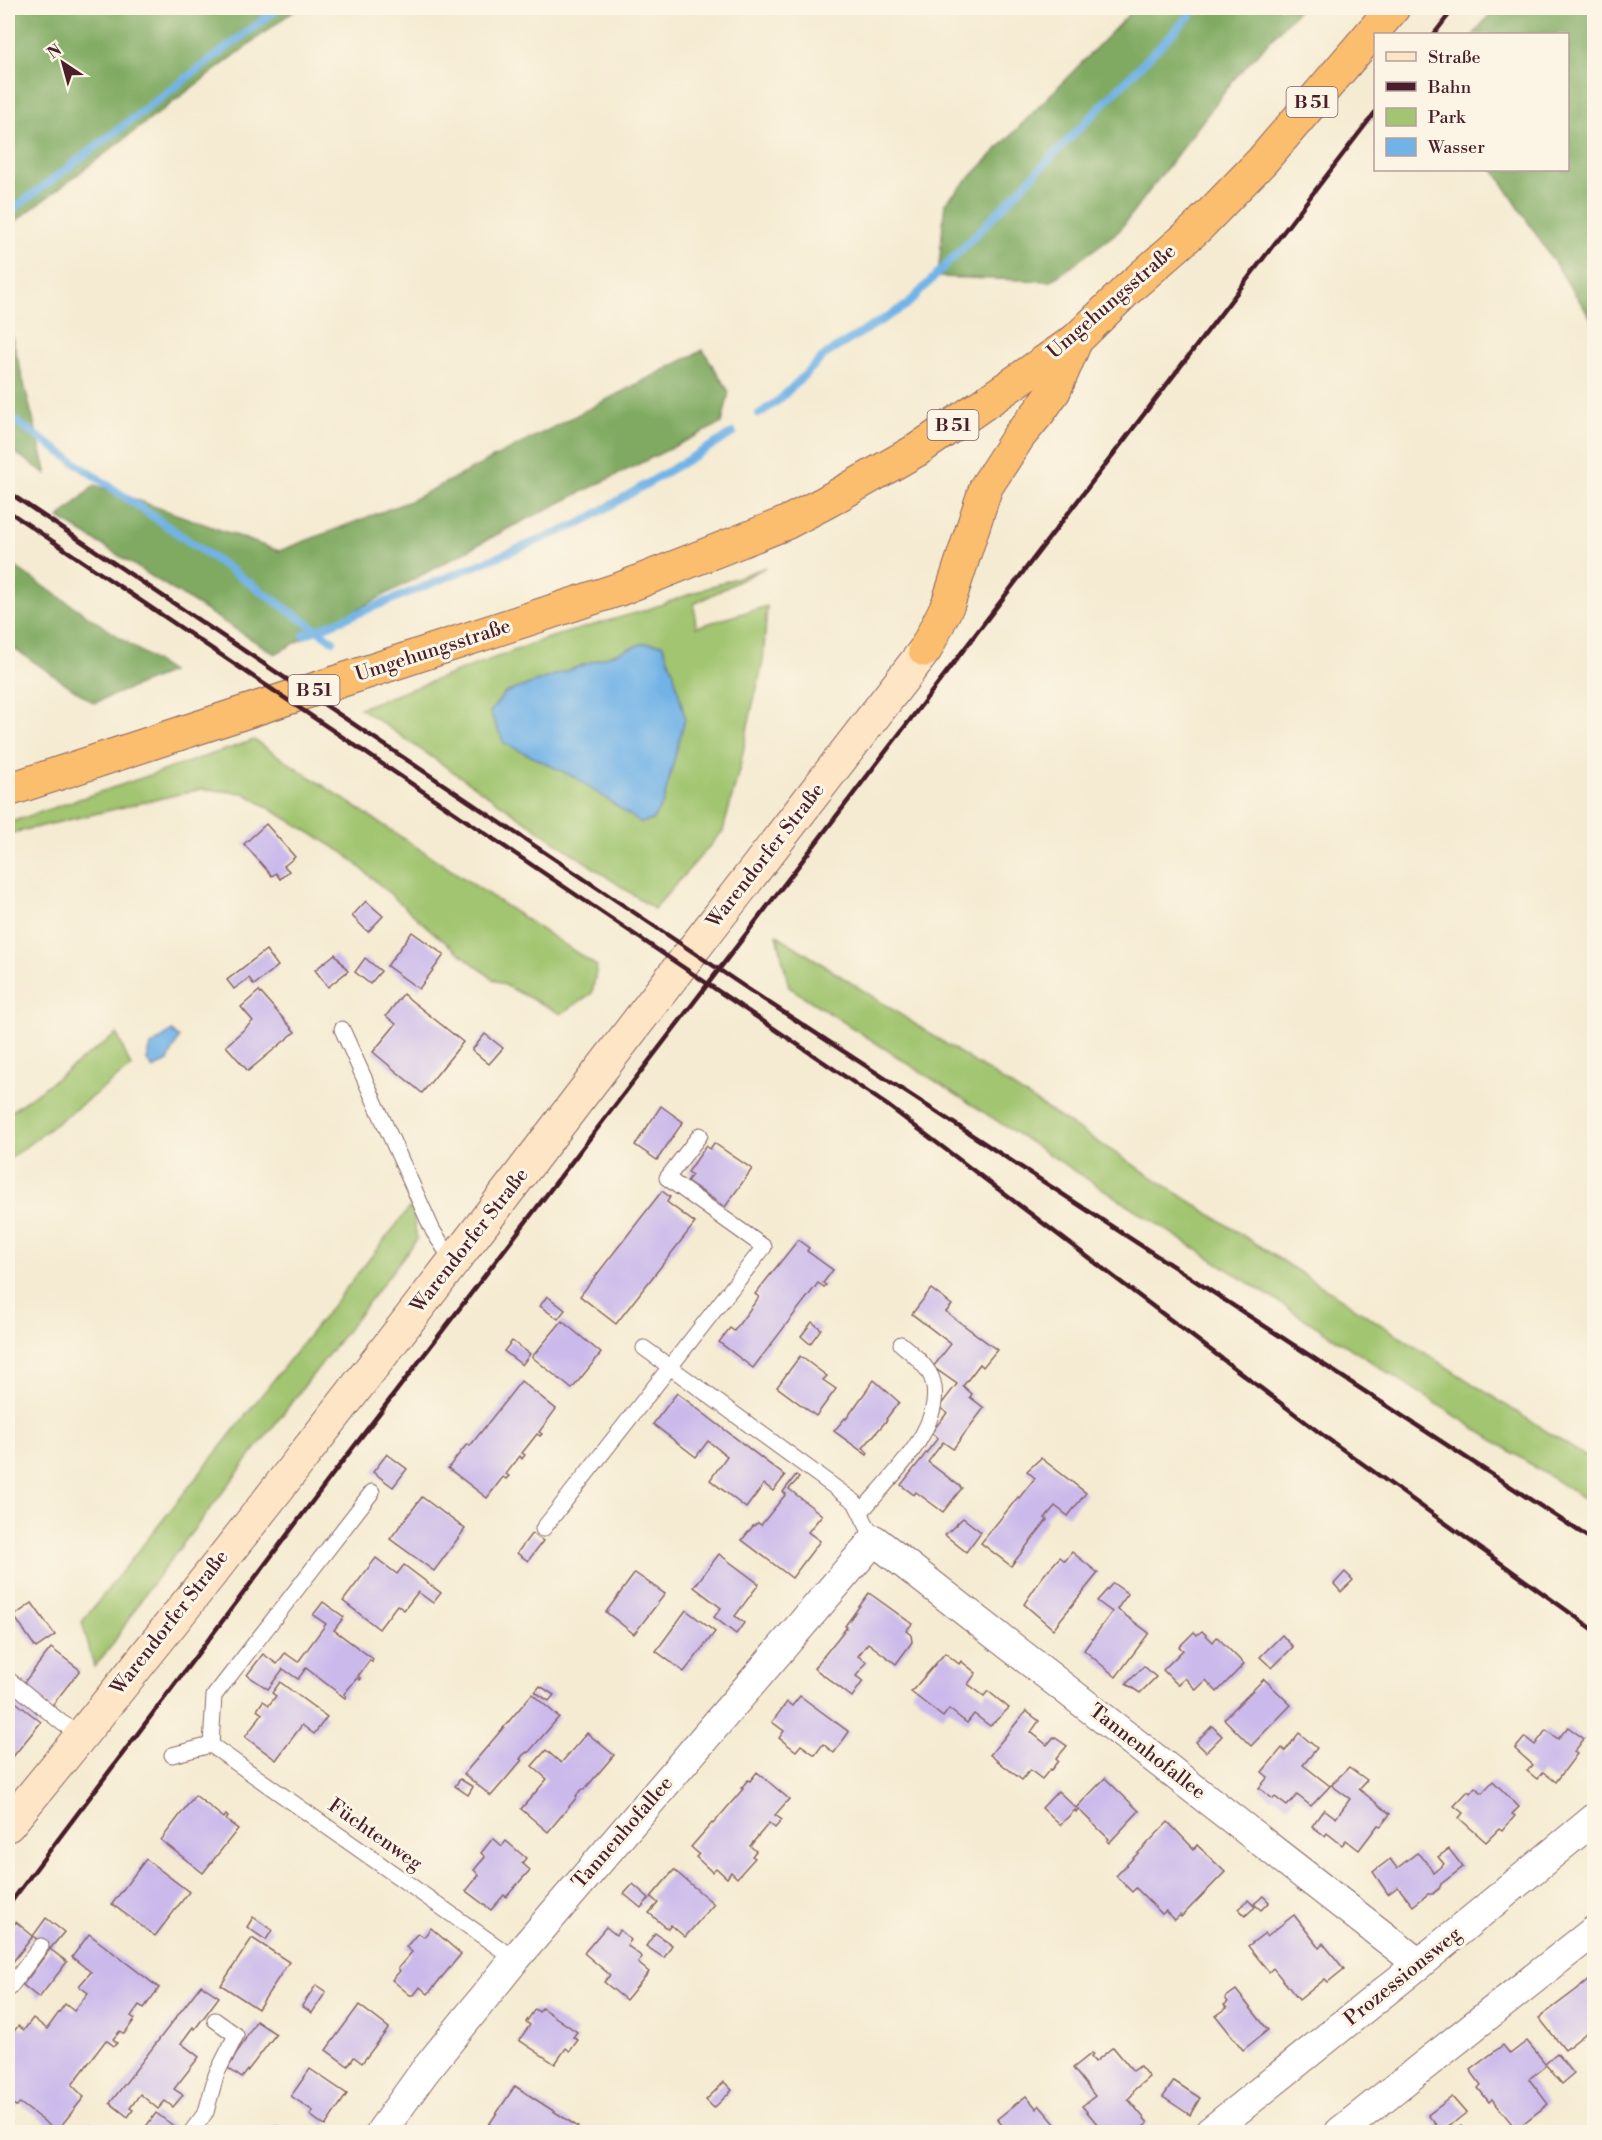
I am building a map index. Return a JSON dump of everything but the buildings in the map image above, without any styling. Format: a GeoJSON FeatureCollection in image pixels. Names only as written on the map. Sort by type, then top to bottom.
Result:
{"type":"FeatureCollection","features":[{"type":"Feature","properties":{"kind":"highway","name":"Umgehungsstraße"},"geometry":{"type":"LineString","coordinates":[[8,790],[620,589],[786,523],[826,502],[917,450],[1076,340],[1129,288],[1197,228],[1262,161],[1393,8]]}},
{"type":"Feature","properties":{"kind":"highway"},"geometry":{"type":"LineString","coordinates":[[925,651],[948,604],[986,487],[1019,436],[1054,391],[1076,340]]}},
{"type":"Feature","properties":{"kind":"main road","name":"Warendorfer Straße"},"geometry":{"type":"LineString","coordinates":[[8,1825],[82,1735],[454,1263],[925,651]]}},
{"type":"Feature","properties":{"kind":"street","name":"Tannenhofallee"},"geometry":{"type":"LineString","coordinates":[[381,2133],[424,2072],[515,1959],[874,1540],[1419,1964]]}},
{"type":"Feature","properties":{"kind":"street","name":"Prozessionsweg"},"geometry":{"type":"LineString","coordinates":[[1210,2133],[1594,1819]]}},
{"type":"Feature","properties":{"kind":"street"},"geometry":{"type":"LineString","coordinates":[[1340,2133],[1594,1930]]}},
{"type":"Feature","properties":{"kind":"lane"},"geometry":{"type":"LineString","coordinates":[[342,1029],[433,1231],[454,1263]]}},
{"type":"Feature","properties":{"kind":"lane"},"geometry":{"type":"LineString","coordinates":[[543,1529],[764,1247],[667,1178],[700,1135]]}},
{"type":"Feature","properties":{"kind":"lane"},"geometry":{"type":"LineString","coordinates":[[861,1512],[924,1435],[934,1411],[933,1382],[917,1357],[901,1344]]}},
{"type":"Feature","properties":{"kind":"lane","name":"Tannenhofallee"},"geometry":{"type":"LineString","coordinates":[[644,1348],[855,1502],[874,1540]]}},
{"type":"Feature","properties":{"kind":"lane"},"geometry":{"type":"LineString","coordinates":[[172,1755],[211,1744],[214,1696],[372,1492]]}},
{"type":"Feature","properties":{"kind":"lane"},"geometry":{"type":"LineString","coordinates":[[8,1679],[62,1723],[82,1735]]}},
{"type":"Feature","properties":{"kind":"lane","name":"Füchtenweg"},"geometry":{"type":"LineString","coordinates":[[211,1744],[515,1959]]}},
{"type":"Feature","properties":{"kind":"lane"},"geometry":{"type":"LineString","coordinates":[[8,1989],[41,1946]]}},
{"type":"Feature","properties":{"kind":"lane"},"geometry":{"type":"LineString","coordinates":[[191,2133],[206,2112],[216,2075],[236,2035],[215,2020]]}},
{"type":"Feature","properties":{"kind":"green space"},"geometry":{"type":"Polygon","coordinates":[[[8,8],[297,8],[8,227],[8,8]]]}},
{"type":"Feature","properties":{"kind":"green space"},"geometry":{"type":"Polygon","coordinates":[[[1135,8],[1300,8],[1235,78],[1119,231],[1051,281],[938,277],[945,203],[1135,8]]]}},
{"type":"Feature","properties":{"kind":"green space"},"geometry":{"type":"Polygon","coordinates":[[[1495,8],[1594,8],[1594,323],[1495,171],[1569,171],[1569,33],[1475,33],[1495,8]]]}},
{"type":"Feature","properties":{"kind":"green space"},"geometry":{"type":"Polygon","coordinates":[[[8,321],[47,474],[8,448],[8,321]]]}},
{"type":"Feature","properties":{"kind":"green space"},"geometry":{"type":"Polygon","coordinates":[[[703,350],[729,392],[722,423],[509,528],[275,654],[59,518],[95,485],[279,551],[410,501],[703,350]]]}},
{"type":"Feature","properties":{"kind":"green space"},"geometry":{"type":"Polygon","coordinates":[[[8,562],[171,672],[94,703],[8,644],[8,562]]]}},
{"type":"Feature","properties":{"kind":"green space"},"geometry":{"type":"Polygon","coordinates":[[[766,567],[694,604],[696,627],[767,606],[763,662],[740,767],[723,831],[654,909],[360,708],[545,639],[646,610],[766,567]]]}},
{"type":"Feature","properties":{"kind":"green space"},"geometry":{"type":"Polygon","coordinates":[[[254,740],[597,966],[592,993],[561,1014],[493,979],[435,934],[344,853],[244,793],[201,789],[8,834],[8,823],[254,740]]]}},
{"type":"Feature","properties":{"kind":"green space"},"geometry":{"type":"Polygon","coordinates":[[[777,935],[1594,1462],[1594,1505],[789,987],[777,935]]]}},
{"type":"Feature","properties":{"kind":"green space"},"geometry":{"type":"Polygon","coordinates":[[[117,1034],[131,1067],[8,1160],[8,1114],[117,1034]]]}},
{"type":"Feature","properties":{"kind":"green space"},"geometry":{"type":"Polygon","coordinates":[[[412,1205],[417,1239],[146,1592],[112,1645],[94,1667],[82,1622],[412,1205]]]}},
{"type":"Feature","properties":{"kind":"water"},"geometry":{"type":"Polygon","coordinates":[[[644,643],[662,644],[673,670],[685,718],[663,803],[652,820],[641,823],[576,778],[504,743],[490,712],[505,693],[644,643]]]}},
{"type":"Feature","properties":{"kind":"water"},"geometry":{"type":"Polygon","coordinates":[[[172,1031],[179,1038],[168,1061],[153,1069],[147,1060],[151,1046],[172,1031]]]}},
{"type":"Feature","properties":{"kind":"waterway"},"geometry":{"type":"LineString","coordinates":[[8,213],[279,8]]}},
{"type":"Feature","properties":{"kind":"waterway"},"geometry":{"type":"LineString","coordinates":[[759,414],[779,400],[826,354],[907,305],[1197,8]]}},
{"type":"Feature","properties":{"kind":"waterway"},"geometry":{"type":"LineString","coordinates":[[8,416],[333,641]]}},
{"type":"Feature","properties":{"kind":"waterway"},"geometry":{"type":"LineString","coordinates":[[304,635],[579,524],[733,433]]}},
{"type":"Feature","properties":{"kind":"railway"},"geometry":{"type":"LineString","coordinates":[[1435,33],[1454,8]]}},
{"type":"Feature","properties":{"kind":"railway"},"geometry":{"type":"LineString","coordinates":[[8,1906],[339,1466],[1374,114]]}},
{"type":"Feature","properties":{"kind":"railway"},"geometry":{"type":"LineString","coordinates":[[8,492],[748,989],[1594,1541]]}},
{"type":"Feature","properties":{"kind":"railway"},"geometry":{"type":"LineString","coordinates":[[8,511],[887,1105],[1324,1436],[1594,1630]]}}]}
